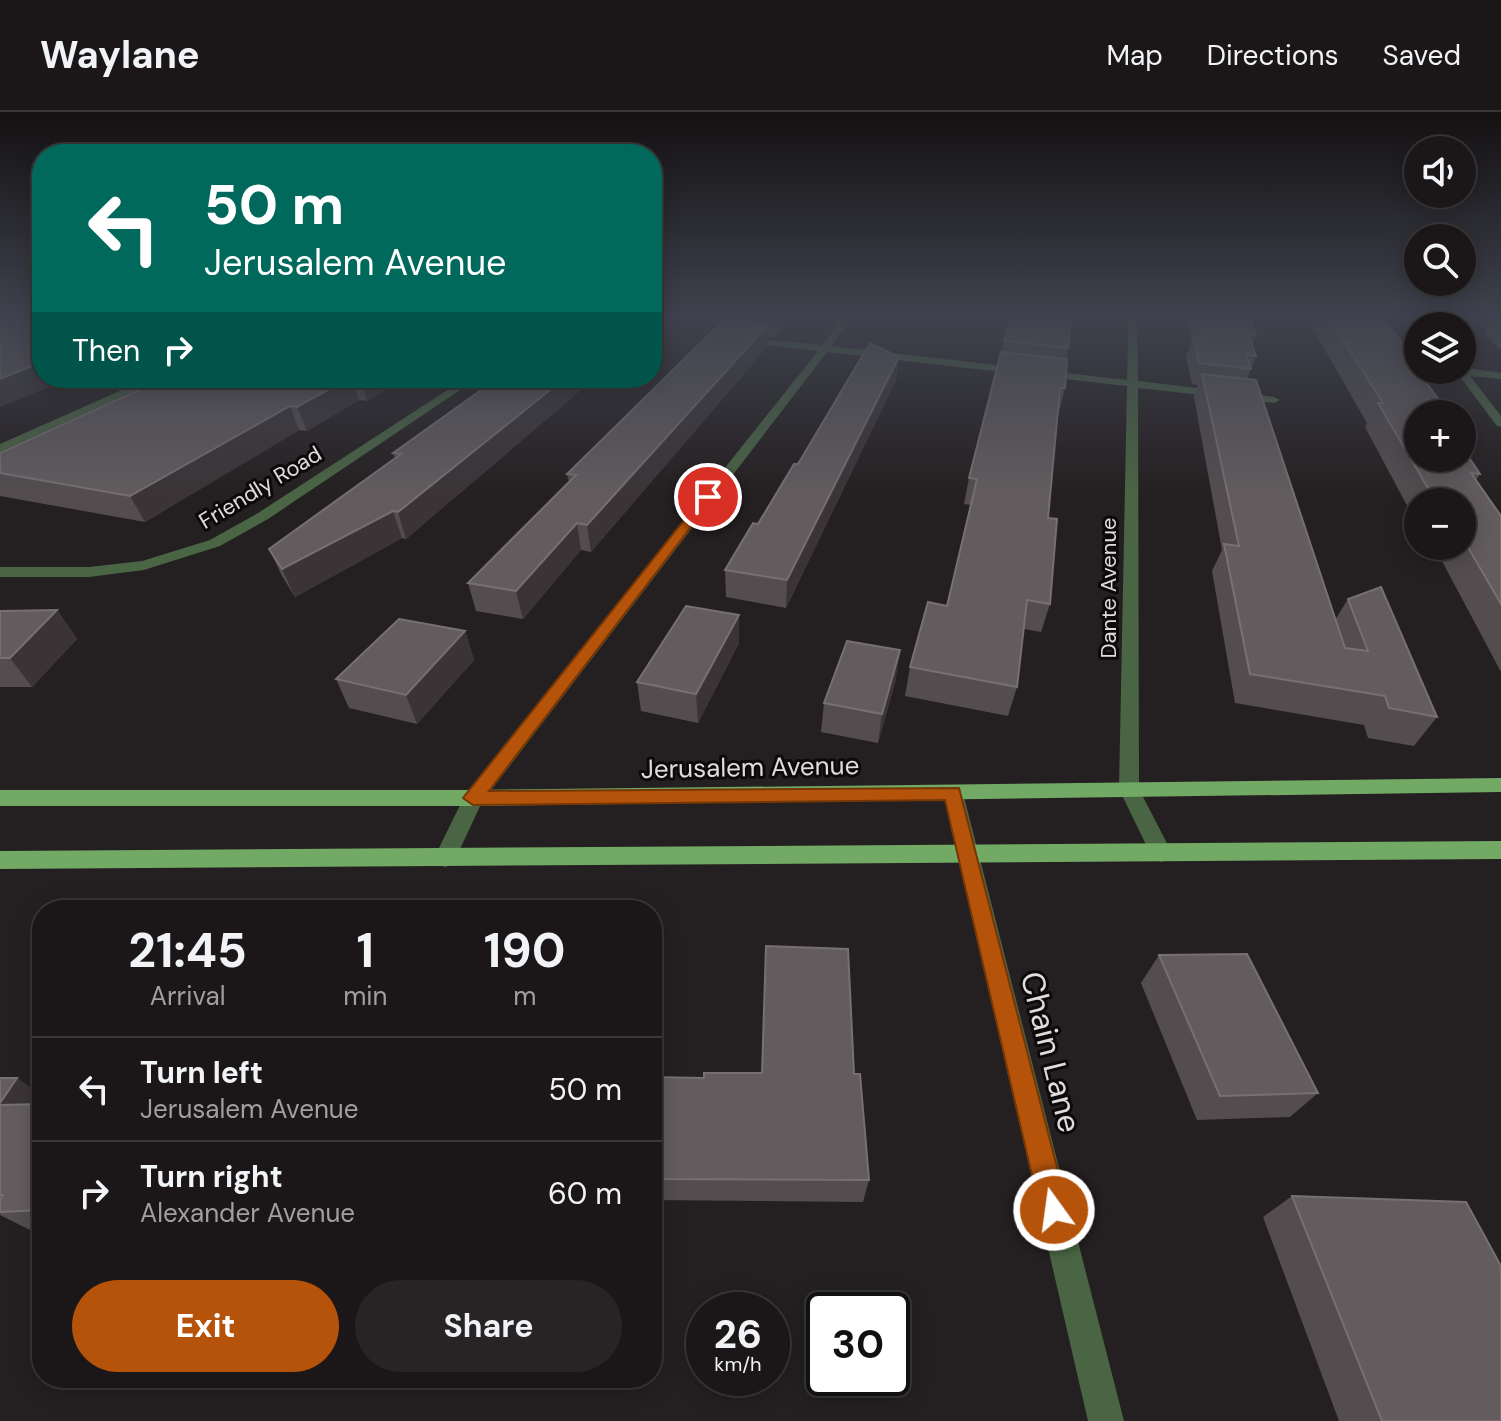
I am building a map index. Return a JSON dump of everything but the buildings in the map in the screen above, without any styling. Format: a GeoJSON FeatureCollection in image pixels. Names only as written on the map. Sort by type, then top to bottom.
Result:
{"type":"FeatureCollection","features":[{"type":"Feature","properties":{"kind":"main road","name":"Jerusalem Avenue"},"geometry":{"type":"LineString","coordinates":[[0,798],[473,798],[1501,785]]}},
{"type":"Feature","properties":{"kind":"main road"},"geometry":{"type":"LineString","coordinates":[[0,860],[1501,850]]}},
{"type":"Feature","properties":{"kind":"street"},"geometry":{"type":"LineString","coordinates":[[445,858],[473,798],[803,376]]}},
{"type":"Feature","properties":{"kind":"street"},"geometry":{"type":"LineString","coordinates":[[1071,376],[1274,400]]}},
{"type":"Feature","properties":{"kind":"street","name":"Dante Avenue"},"geometry":{"type":"LineString","coordinates":[[1131,376],[1129,789],[1161,853]]}},
{"type":"Feature","properties":{"kind":"street"},"geometry":{"type":"LineString","coordinates":[[1471,384],[1501,424]]}},
{"type":"Feature","properties":{"kind":"street"},"geometry":{"type":"LineString","coordinates":[[0,448],[135,388]]}},
{"type":"Feature","properties":{"kind":"street","name":"Friendly Road"},"geometry":{"type":"LineString","coordinates":[[0,572],[89,572],[144,565],[215,543],[263,516],[458,388]]}},
{"type":"Feature","properties":{"kind":"street","name":"Chain Lane"},"geometry":{"type":"LineString","coordinates":[[953,793],[1106,1421]]}},
{"type":"Feature","properties":{"kind":"route"},"geometry":{"type":"LineString","coordinates":[[708,497],[473,798],[953,793],[1054,1210]]}}]}
